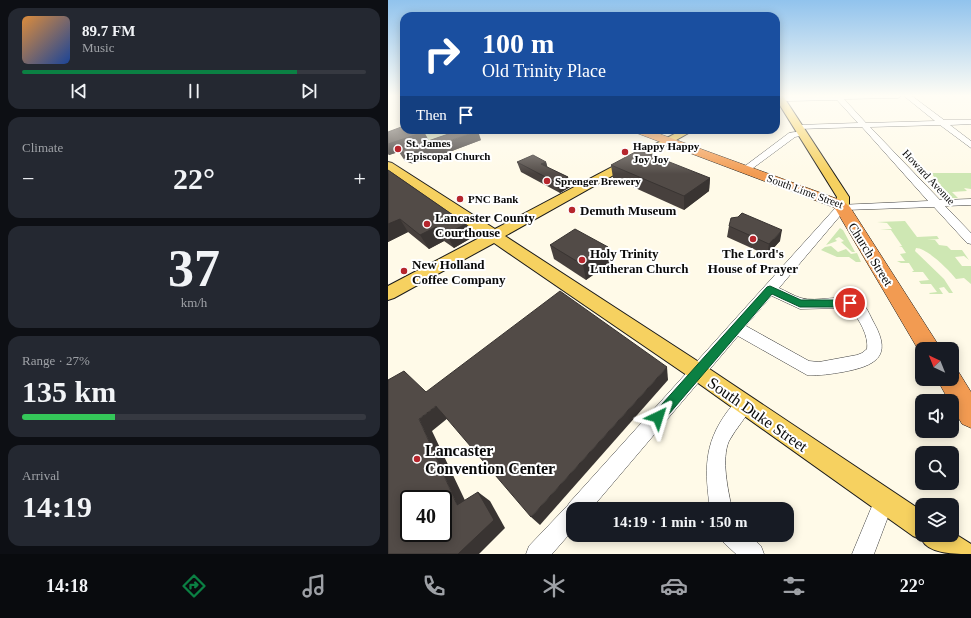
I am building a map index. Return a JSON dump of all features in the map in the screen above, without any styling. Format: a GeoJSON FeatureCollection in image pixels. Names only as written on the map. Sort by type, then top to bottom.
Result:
{"type":"FeatureCollection","features":[{"type":"Feature","properties":{"kind":"highway","name":"South Lime Street"},"geometry":{"type":"LineString","coordinates":[[649,134],[833,201],[842,207]]}},
{"type":"Feature","properties":{"kind":"highway","name":"Church Street"},"geometry":{"type":"LineString","coordinates":[[842,207],[926,342]]}},
{"type":"Feature","properties":{"kind":"highway"},"geometry":{"type":"LineString","coordinates":[[953,386],[971,415]]}},
{"type":"Feature","properties":{"kind":"main road","name":"Church Street"},"geometry":{"type":"LineString","coordinates":[[791,122],[843,197],[842,207]]}},
{"type":"Feature","properties":{"kind":"main road"},"geometry":{"type":"LineString","coordinates":[[388,294],[681,134]]}},
{"type":"Feature","properties":{"kind":"main road","name":"South Duke Street"},"geometry":{"type":"LineString","coordinates":[[390,162],[493,236],[698,372],[915,522]]}},
{"type":"Feature","properties":{"kind":"main road"},"geometry":{"type":"LineString","coordinates":[[943,542],[960,554]]}},
{"type":"Feature","properties":{"kind":"street","name":"Howard Avenue"},"geometry":{"type":"LineString","coordinates":[[861,122],[971,240]]}},
{"type":"Feature","properties":{"kind":"street"},"geometry":{"type":"LineString","coordinates":[[746,169],[797,132],[864,125],[971,122]]}},
{"type":"Feature","properties":{"kind":"street"},"geometry":{"type":"LineString","coordinates":[[943,123],[971,145]]}},
{"type":"Feature","properties":{"kind":"street","name":"South Lime Street"},"geometry":{"type":"LineString","coordinates":[[842,207],[971,202]]}},
{"type":"Feature","properties":{"kind":"street"},"geometry":{"type":"LineString","coordinates":[[583,502],[842,207]]}},
{"type":"Feature","properties":{"kind":"street"},"geometry":{"type":"LineString","coordinates":[[737,328],[807,368],[819,369],[857,362],[868,358],[873,353],[874,340],[861,312],[855,305],[842,303],[800,304],[770,289]]}},
{"type":"Feature","properties":{"kind":"street"},"geometry":{"type":"LineString","coordinates":[[720,502],[716,460],[717,450],[721,439],[744,404]]}},
{"type":"Feature","properties":{"kind":"street"},"geometry":{"type":"LineString","coordinates":[[863,554],[884,501]]}},
{"type":"Feature","properties":{"kind":"street"},"geometry":{"type":"LineString","coordinates":[[536,554],[566,522]]}},
{"type":"Feature","properties":{"kind":"street"},"geometry":{"type":"LineString","coordinates":[[740,542],[753,554]]}},
{"type":"Feature","properties":{"kind":"green space"},"geometry":{"type":"Polygon","coordinates":[[[414,134],[453,134],[422,145],[414,134]]]}},
{"type":"Feature","properties":{"kind":"green space"},"geometry":{"type":"Polygon","coordinates":[[[931,173],[971,173],[971,189],[964,188],[967,191],[952,192],[958,198],[948,198],[952,197],[941,186],[929,186],[941,185],[931,173]]]}},
{"type":"Feature","properties":{"kind":"green space"},"geometry":{"type":"Polygon","coordinates":[[[905,221],[917,237],[937,236],[939,239],[927,240],[935,240],[939,245],[947,246],[951,250],[962,250],[969,260],[964,256],[955,257],[962,266],[971,266],[971,284],[964,278],[956,279],[932,255],[916,248],[915,251],[944,279],[953,293],[949,293],[944,287],[939,288],[943,294],[930,294],[929,293],[937,292],[931,284],[921,284],[919,281],[929,280],[923,272],[913,272],[912,271],[914,271],[909,263],[901,263],[897,261],[905,261],[900,254],[906,253],[902,247],[899,246],[902,246],[891,230],[880,230],[892,229],[887,223],[877,222],[905,221]]]}},
{"type":"Feature","properties":{"kind":"green space"},"geometry":{"type":"Polygon","coordinates":[[[840,228],[843,230],[855,252],[852,252],[841,242],[844,241],[839,237],[835,239],[837,241],[826,245],[840,228]]]}},
{"type":"Feature","properties":{"kind":"green space"},"geometry":{"type":"Polygon","coordinates":[[[831,246],[838,252],[846,249],[851,254],[857,253],[861,262],[856,262],[849,257],[837,257],[821,250],[825,247],[831,246]]]}},
{"type":"Feature","properties":{"kind":"building"},"geometry":{"type":"Polygon","coordinates":[[[400,128],[400,134],[418,134],[388,144],[388,132],[400,128]]]}},
{"type":"Feature","properties":{"kind":"building"},"geometry":{"type":"Polygon","coordinates":[[[448,134],[469,134],[408,154],[399,151],[448,134]]]}},
{"type":"Feature","properties":{"kind":"building"},"geometry":{"type":"Polygon","coordinates":[[[639,150],[710,178],[684,196],[611,165],[639,150]]]}},
{"type":"Feature","properties":{"kind":"building"},"geometry":{"type":"Polygon","coordinates":[[[533,155],[546,162],[541,164],[568,177],[557,183],[517,162],[533,155]]]}},
{"type":"Feature","properties":{"kind":"building"},"geometry":{"type":"Polygon","coordinates":[[[388,170],[466,224],[446,234],[436,227],[420,235],[400,219],[388,224],[388,170]]]}},
{"type":"Feature","properties":{"kind":"building"},"geometry":{"type":"Polygon","coordinates":[[[742,213],[782,230],[769,244],[729,226],[731,218],[738,217],[742,213]]]}},
{"type":"Feature","properties":{"kind":"building"},"geometry":{"type":"Polygon","coordinates":[[[575,229],[608,247],[583,265],[550,245],[575,229]]]}},
{"type":"Feature","properties":{"kind":"building"},"geometry":{"type":"Polygon","coordinates":[[[560,291],[667,367],[531,517],[436,406],[419,419],[450,490],[400,490],[400,542],[452,542],[452,494],[457,505],[478,492],[494,520],[458,554],[388,554],[388,380],[404,371],[426,392],[560,291]]]}},
{"type":"Feature","properties":{"kind":"place","name":"St. James Episcopal Church"},"geometry":{"type":"Point","coordinates":[398,149]}},
{"type":"Feature","properties":{"kind":"place","name":"Happy Happy Joy Joy"},"geometry":{"type":"Point","coordinates":[625,152]}},
{"type":"Feature","properties":{"kind":"place","name":"Sprenger Brewery"},"geometry":{"type":"Point","coordinates":[547,181]}},
{"type":"Feature","properties":{"kind":"place","name":"PNC Bank"},"geometry":{"type":"Point","coordinates":[460,199]}},
{"type":"Feature","properties":{"kind":"place","name":"Demuth Museum"},"geometry":{"type":"Point","coordinates":[572,210]}},
{"type":"Feature","properties":{"kind":"place","name":"Lancaster County Courthouse"},"geometry":{"type":"Point","coordinates":[427,224]}},
{"type":"Feature","properties":{"kind":"place","name":"The Lord's House of Prayer"},"geometry":{"type":"Point","coordinates":[753,239]}},
{"type":"Feature","properties":{"kind":"place","name":"Holy Trinity Lutheran Church"},"geometry":{"type":"Point","coordinates":[582,260]}},
{"type":"Feature","properties":{"kind":"place","name":"New Holland Coffee Company"},"geometry":{"type":"Point","coordinates":[404,271]}},
{"type":"Feature","properties":{"kind":"place","name":"Lancaster Convention Center"},"geometry":{"type":"Point","coordinates":[417,459]}},
{"type":"Feature","properties":{"kind":"route"},"geometry":{"type":"LineString","coordinates":[[658,417],[770,289],[793,302],[800,304],[850,303]]}}]}
